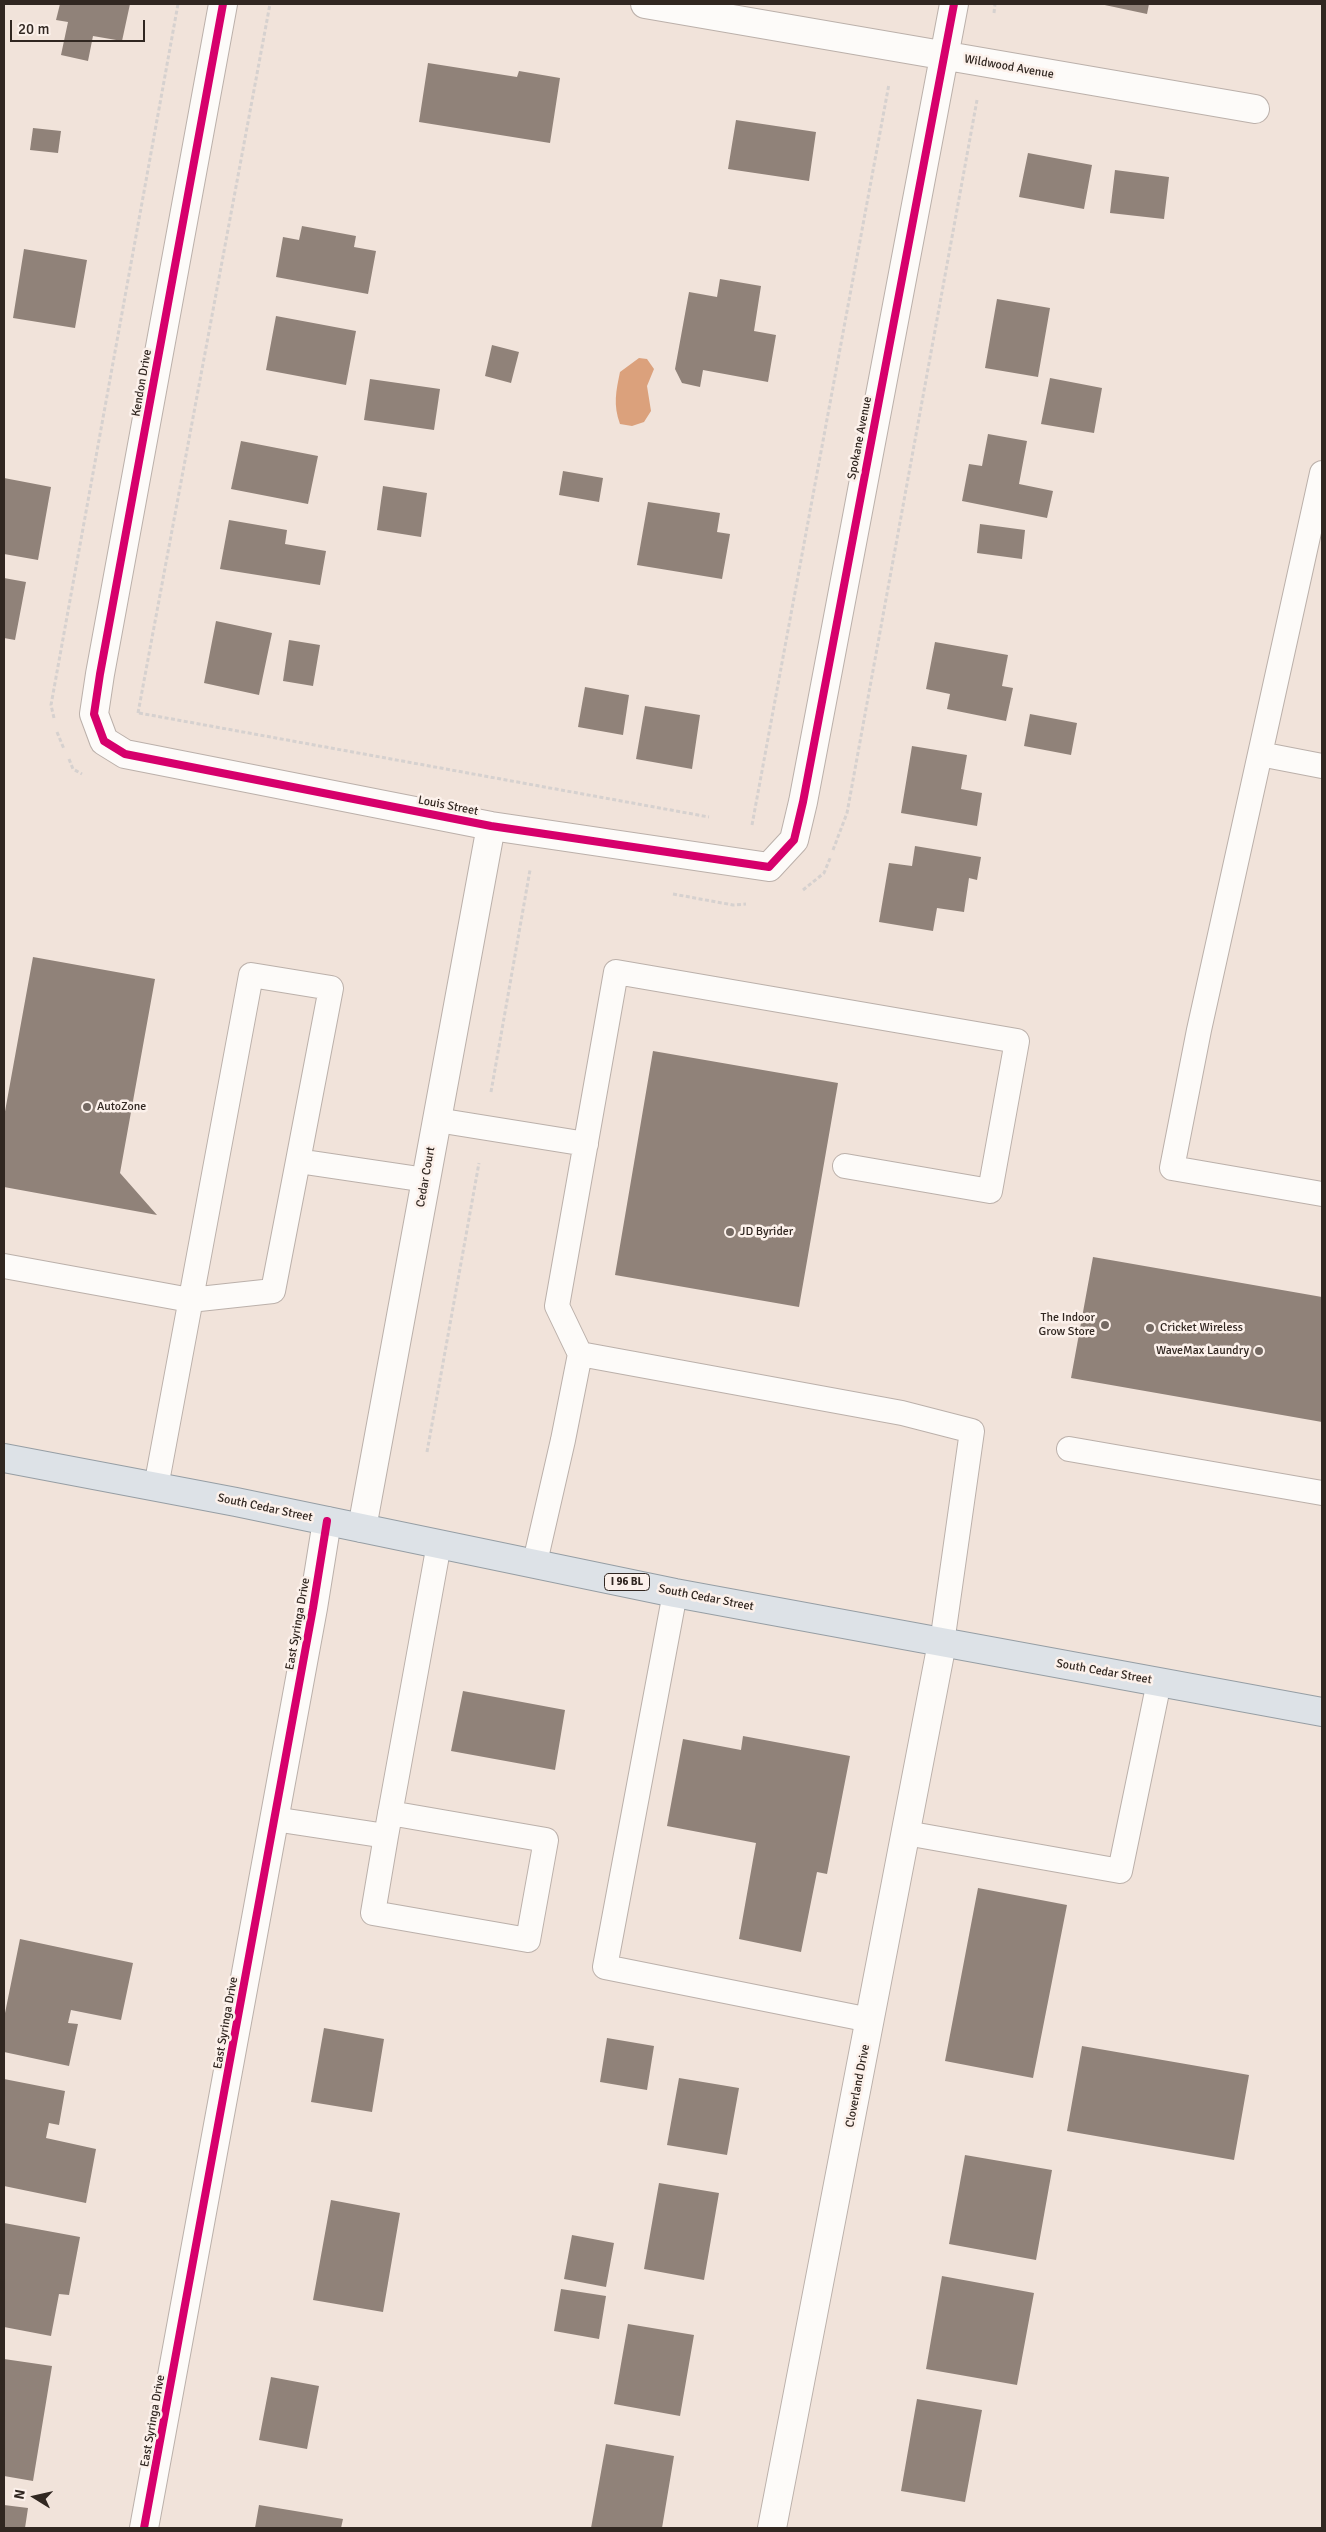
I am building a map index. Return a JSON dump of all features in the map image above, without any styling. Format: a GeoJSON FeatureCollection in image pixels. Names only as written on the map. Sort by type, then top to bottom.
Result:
{"type":"FeatureCollection","features":[{"type":"Feature","properties":{"kind":"main road","name":"South Cedar Street"},"geometry":{"type":"LineString","coordinates":[[4,1458],[535,1562],[675,1592],[1322,1712]]}},
{"type":"Feature","properties":{"kind":"street","name":"Kendon Drive"},"geometry":{"type":"LineString","coordinates":[[125,754],[104,740],[94,714],[223,4]]}},
{"type":"Feature","properties":{"kind":"street","name":"Wildwood Avenue"},"geometry":{"type":"LineString","coordinates":[[645,4],[1254,109]]}},
{"type":"Feature","properties":{"kind":"street","name":"Spokane Avenue"},"geometry":{"type":"LineString","coordinates":[[769,867],[794,840],[803,802],[954,4]]}},
{"type":"Feature","properties":{"kind":"street","name":"Louis Street"},"geometry":{"type":"LineString","coordinates":[[125,754],[491,826],[769,867]]}},
{"type":"Feature","properties":{"kind":"street","name":"Cedar Court"},"geometry":{"type":"LineString","coordinates":[[362,1528],[491,826]]}},
{"type":"Feature","properties":{"kind":"street","name":"East Syringa Drive"},"geometry":{"type":"LineString","coordinates":[[144,2528],[327,1521]]}},
{"type":"Feature","properties":{"kind":"street","name":"Cloverland Drive"},"geometry":{"type":"LineString","coordinates":[[772,2528],[942,1643]]}},
{"type":"Feature","properties":{"kind":"lane"},"geometry":{"type":"LineString","coordinates":[[1322,473],[1314,550],[1260,754],[1199,1030],[1172,1168],[1322,1194]]}},
{"type":"Feature","properties":{"kind":"lane"},"geometry":{"type":"LineString","coordinates":[[1260,754],[1322,766]]}},
{"type":"Feature","properties":{"kind":"lane"},"geometry":{"type":"LineString","coordinates":[[535,1562],[563,1440],[580,1354],[557,1306],[616,972],[1017,1041],[990,1191],[845,1166]]}},
{"type":"Feature","properties":{"kind":"lane"},"geometry":{"type":"LineString","coordinates":[[4,1266],[190,1300],[273,1291],[331,988],[251,975],[190,1300],[156,1487]]}},
{"type":"Feature","properties":{"kind":"lane"},"geometry":{"type":"LineString","coordinates":[[437,1120],[586,1144]]}},
{"type":"Feature","properties":{"kind":"lane"},"geometry":{"type":"LineString","coordinates":[[298,1160],[426,1180]]}},
{"type":"Feature","properties":{"kind":"lane"},"geometry":{"type":"LineString","coordinates":[[580,1354],[902,1414],[972,1431],[942,1643]]}},
{"type":"Feature","properties":{"kind":"lane"},"geometry":{"type":"LineString","coordinates":[[1070,1449],[1322,1493]]}},
{"type":"Feature","properties":{"kind":"lane"},"geometry":{"type":"LineString","coordinates":[[390,1812],[546,1840],[528,1940],[373,1913],[390,1812],[439,1544]]}},
{"type":"Feature","properties":{"kind":"lane"},"geometry":{"type":"LineString","coordinates":[[675,1592],[605,1967],[870,2020]]}},
{"type":"Feature","properties":{"kind":"lane"},"geometry":{"type":"LineString","coordinates":[[906,1833],[1120,1871],[1159,1682]]}},
{"type":"Feature","properties":{"kind":"lane"},"geometry":{"type":"LineString","coordinates":[[274,1819],[386,1836]]}},
{"type":"Feature","properties":{"kind":"path"},"geometry":{"type":"LineString","coordinates":[[139,713],[270,4]]}},
{"type":"Feature","properties":{"kind":"path"},"geometry":{"type":"LineString","coordinates":[[795,896],[824,873],[847,813],[995,4]]}},
{"type":"Feature","properties":{"kind":"path"},"geometry":{"type":"LineString","coordinates":[[743,823],[753,825],[895,48]]}},
{"type":"Feature","properties":{"kind":"path"},"geometry":{"type":"LineString","coordinates":[[59,740],[139,713],[714,818]]}},
{"type":"Feature","properties":{"kind":"path"},"geometry":{"type":"LineString","coordinates":[[427,1452],[531,868]]}},
{"type":"Feature","properties":{"kind":"path"},"geometry":{"type":"LineString","coordinates":[[665,893],[732,905],[751,904]]}},
{"type":"Feature","properties":{"kind":"shaded area"},"geometry":{"type":"Polygon","coordinates":[[[639,358],[647,359],[654,369],[647,386],[651,411],[644,422],[632,426],[620,424],[616,392],[620,372],[639,358]]]}},
{"type":"Feature","properties":{"kind":"building"},"geometry":{"type":"Polygon","coordinates":[[[60,4],[130,4],[122,41],[93,36],[88,61],[61,55],[68,22],[56,20],[60,4]]]}},
{"type":"Feature","properties":{"kind":"building"},"geometry":{"type":"Polygon","coordinates":[[[1100,4],[1149,4],[1147,14],[1100,4]]]}},
{"type":"Feature","properties":{"kind":"building"},"geometry":{"type":"Polygon","coordinates":[[[428,63],[517,77],[519,71],[560,78],[550,143],[419,122],[428,63]]]}},
{"type":"Feature","properties":{"kind":"building"},"geometry":{"type":"Polygon","coordinates":[[[736,120],[816,132],[809,181],[728,169],[736,120]]]}},
{"type":"Feature","properties":{"kind":"building"},"geometry":{"type":"Polygon","coordinates":[[[33,128],[61,131],[58,153],[30,150],[33,128]]]}},
{"type":"Feature","properties":{"kind":"building"},"geometry":{"type":"Polygon","coordinates":[[[1028,153],[1092,165],[1084,209],[1019,197],[1028,153]]]}},
{"type":"Feature","properties":{"kind":"building"},"geometry":{"type":"Polygon","coordinates":[[[1115,170],[1169,177],[1164,219],[1110,213],[1115,170]]]}},
{"type":"Feature","properties":{"kind":"building"},"geometry":{"type":"Polygon","coordinates":[[[302,226],[356,236],[354,247],[376,251],[368,294],[276,277],[283,237],[299,240],[302,226]]]}},
{"type":"Feature","properties":{"kind":"building"},"geometry":{"type":"Polygon","coordinates":[[[24,249],[87,260],[75,328],[13,318],[24,249]]]}},
{"type":"Feature","properties":{"kind":"building"},"geometry":{"type":"Polygon","coordinates":[[[720,279],[761,286],[754,331],[776,335],[768,382],[703,370],[700,387],[682,383],[675,369],[689,292],[717,297],[720,279]]]}},
{"type":"Feature","properties":{"kind":"building"},"geometry":{"type":"Polygon","coordinates":[[[997,299],[1050,308],[1038,377],[985,368],[997,299]]]}},
{"type":"Feature","properties":{"kind":"building"},"geometry":{"type":"Polygon","coordinates":[[[276,316],[356,331],[346,385],[266,370],[276,316]]]}},
{"type":"Feature","properties":{"kind":"building"},"geometry":{"type":"Polygon","coordinates":[[[492,345],[519,352],[511,383],[485,376],[492,345]]]}},
{"type":"Feature","properties":{"kind":"building"},"geometry":{"type":"Polygon","coordinates":[[[1050,378],[1102,388],[1094,433],[1041,424],[1050,378]]]}},
{"type":"Feature","properties":{"kind":"building"},"geometry":{"type":"Polygon","coordinates":[[[370,379],[440,389],[434,430],[364,420],[370,379]]]}},
{"type":"Feature","properties":{"kind":"building"},"geometry":{"type":"Polygon","coordinates":[[[988,434],[1027,441],[1019,484],[1053,491],[1047,518],[962,501],[969,464],[982,466],[988,434]]]}},
{"type":"Feature","properties":{"kind":"building"},"geometry":{"type":"Polygon","coordinates":[[[241,441],[318,456],[308,504],[231,489],[241,441]]]}},
{"type":"Feature","properties":{"kind":"building"},"geometry":{"type":"Polygon","coordinates":[[[563,471],[603,478],[599,502],[559,495],[563,471]]]}},
{"type":"Feature","properties":{"kind":"building"},"geometry":{"type":"Polygon","coordinates":[[[4,478],[51,487],[38,560],[4,554],[4,478]]]}},
{"type":"Feature","properties":{"kind":"building"},"geometry":{"type":"Polygon","coordinates":[[[383,486],[427,493],[421,537],[377,530],[383,486]]]}},
{"type":"Feature","properties":{"kind":"building"},"geometry":{"type":"Polygon","coordinates":[[[648,502],[720,513],[717,532],[730,534],[722,579],[637,565],[648,502]]]}},
{"type":"Feature","properties":{"kind":"building"},"geometry":{"type":"Polygon","coordinates":[[[229,520],[287,530],[285,544],[326,551],[320,585],[220,569],[229,520]]]}},
{"type":"Feature","properties":{"kind":"building"},"geometry":{"type":"Polygon","coordinates":[[[980,524],[1025,530],[1022,559],[977,553],[980,524]]]}},
{"type":"Feature","properties":{"kind":"building"},"geometry":{"type":"Polygon","coordinates":[[[4,578],[26,582],[15,640],[4,638],[4,578]]]}},
{"type":"Feature","properties":{"kind":"building"},"geometry":{"type":"Polygon","coordinates":[[[216,621],[272,633],[259,695],[204,683],[216,621]]]}},
{"type":"Feature","properties":{"kind":"building"},"geometry":{"type":"Polygon","coordinates":[[[289,640],[320,645],[313,686],[283,681],[289,640]]]}},
{"type":"Feature","properties":{"kind":"building"},"geometry":{"type":"Polygon","coordinates":[[[935,642],[1008,655],[1002,686],[1013,688],[1006,721],[947,709],[950,694],[926,689],[935,642]]]}},
{"type":"Feature","properties":{"kind":"building"},"geometry":{"type":"Polygon","coordinates":[[[585,687],[629,695],[623,735],[578,727],[585,687]]]}},
{"type":"Feature","properties":{"kind":"building"},"geometry":{"type":"Polygon","coordinates":[[[645,706],[700,715],[692,769],[636,759],[645,706]]]}},
{"type":"Feature","properties":{"kind":"building"},"geometry":{"type":"Polygon","coordinates":[[[1030,714],[1077,723],[1071,755],[1024,746],[1030,714]]]}},
{"type":"Feature","properties":{"kind":"building"},"geometry":{"type":"Polygon","coordinates":[[[912,746],[967,755],[961,789],[982,793],[977,826],[901,813],[912,746]]]}},
{"type":"Feature","properties":{"kind":"building"},"geometry":{"type":"Polygon","coordinates":[[[915,846],[981,857],[977,880],[969,878],[964,912],[937,908],[933,931],[879,922],[889,863],[912,866],[915,846]]]}},
{"type":"Feature","properties":{"kind":"building"},"geometry":{"type":"Polygon","coordinates":[[[33,957],[155,979],[120,1173],[157,1215],[4,1187],[4,1117],[33,957]]]}},
{"type":"Feature","properties":{"kind":"building"},"geometry":{"type":"Polygon","coordinates":[[[653,1051],[838,1083],[799,1307],[615,1275],[653,1051]]]}},
{"type":"Feature","properties":{"kind":"building"},"geometry":{"type":"Polygon","coordinates":[[[1093,1257],[1322,1297],[1322,1422],[1071,1378],[1093,1257]]]}},
{"type":"Feature","properties":{"kind":"building"},"geometry":{"type":"Polygon","coordinates":[[[463,1691],[565,1710],[555,1770],[451,1751],[463,1691]]]}},
{"type":"Feature","properties":{"kind":"building"},"geometry":{"type":"Polygon","coordinates":[[[743,1736],[850,1756],[827,1874],[817,1872],[801,1952],[739,1939],[756,1843],[667,1826],[683,1739],[741,1750],[743,1736]]]}},
{"type":"Feature","properties":{"kind":"building"},"geometry":{"type":"Polygon","coordinates":[[[978,1888],[1067,1905],[1033,2078],[945,2061],[978,1888]]]}},
{"type":"Feature","properties":{"kind":"building"},"geometry":{"type":"Polygon","coordinates":[[[20,1939],[133,1963],[121,2020],[71,2010],[68,2023],[78,2024],[69,2066],[4,2052],[4,2018],[20,1939]]]}},
{"type":"Feature","properties":{"kind":"building"},"geometry":{"type":"Polygon","coordinates":[[[324,2028],[384,2039],[372,2112],[311,2102],[324,2028]]]}},
{"type":"Feature","properties":{"kind":"building"},"geometry":{"type":"Polygon","coordinates":[[[607,2038],[654,2046],[647,2090],[600,2082],[607,2038]]]}},
{"type":"Feature","properties":{"kind":"building"},"geometry":{"type":"Polygon","coordinates":[[[1082,2046],[1249,2075],[1234,2160],[1067,2131],[1082,2046]]]}},
{"type":"Feature","properties":{"kind":"building"},"geometry":{"type":"Polygon","coordinates":[[[679,2078],[739,2088],[727,2155],[667,2145],[679,2078]]]}},
{"type":"Feature","properties":{"kind":"building"},"geometry":{"type":"Polygon","coordinates":[[[4,2079],[65,2091],[59,2125],[49,2123],[46,2138],[96,2149],[86,2203],[4,2186],[4,2079]]]}},
{"type":"Feature","properties":{"kind":"building"},"geometry":{"type":"Polygon","coordinates":[[[965,2155],[1052,2170],[1036,2260],[949,2244],[965,2155]]]}},
{"type":"Feature","properties":{"kind":"building"},"geometry":{"type":"Polygon","coordinates":[[[659,2183],[719,2193],[704,2280],[644,2269],[659,2183]]]}},
{"type":"Feature","properties":{"kind":"building"},"geometry":{"type":"Polygon","coordinates":[[[331,2200],[400,2213],[383,2312],[313,2300],[331,2200]]]}},
{"type":"Feature","properties":{"kind":"building"},"geometry":{"type":"Polygon","coordinates":[[[4,2223],[80,2237],[69,2295],[59,2294],[51,2336],[4,2327],[4,2223]]]}},
{"type":"Feature","properties":{"kind":"building"},"geometry":{"type":"Polygon","coordinates":[[[572,2235],[614,2243],[606,2287],[564,2279],[572,2235]]]}},
{"type":"Feature","properties":{"kind":"building"},"geometry":{"type":"Polygon","coordinates":[[[942,2276],[1034,2293],[1017,2385],[926,2369],[942,2276]]]}},
{"type":"Feature","properties":{"kind":"building"},"geometry":{"type":"Polygon","coordinates":[[[561,2289],[606,2296],[599,2339],[554,2331],[561,2289]]]}},
{"type":"Feature","properties":{"kind":"building"},"geometry":{"type":"Polygon","coordinates":[[[628,2324],[694,2335],[680,2416],[614,2404],[628,2324]]]}},
{"type":"Feature","properties":{"kind":"building"},"geometry":{"type":"Polygon","coordinates":[[[4,2359],[52,2366],[33,2481],[4,2476],[4,2359]]]}},
{"type":"Feature","properties":{"kind":"building"},"geometry":{"type":"Polygon","coordinates":[[[271,2377],[319,2386],[307,2449],[259,2440],[271,2377]]]}},
{"type":"Feature","properties":{"kind":"building"},"geometry":{"type":"Polygon","coordinates":[[[917,2399],[982,2410],[965,2502],[901,2491],[917,2399]]]}},
{"type":"Feature","properties":{"kind":"building"},"geometry":{"type":"Polygon","coordinates":[[[606,2444],[674,2456],[662,2528],[591,2528],[606,2444]]]}},
{"type":"Feature","properties":{"kind":"building"},"geometry":{"type":"Polygon","coordinates":[[[4,2505],[28,2508],[25,2528],[4,2528],[4,2505]]]}},
{"type":"Feature","properties":{"kind":"building"},"geometry":{"type":"Polygon","coordinates":[[[259,2505],[343,2519],[341,2528],[255,2528],[259,2505]]]}},
{"type":"Feature","properties":{"kind":"cycle path"},"geometry":{"type":"LineString","coordinates":[[223,4],[100,674],[94,714],[104,741],[125,754],[491,826],[769,867],[794,840],[803,802],[954,4]]}},
{"type":"Feature","properties":{"kind":"cycle path"},"geometry":{"type":"LineString","coordinates":[[144,2528],[313,1608],[327,1521]]}},
{"type":"Feature","properties":{"kind":"place","name":"AutoZone"},"geometry":{"type":"Point","coordinates":[87,1107]}},
{"type":"Feature","properties":{"kind":"place","name":"JD Byrider"},"geometry":{"type":"Point","coordinates":[730,1232]}},
{"type":"Feature","properties":{"kind":"place","name":"The Indoor Grow Store"},"geometry":{"type":"Point","coordinates":[1105,1325]}},
{"type":"Feature","properties":{"kind":"place","name":"Cricket Wireless"},"geometry":{"type":"Point","coordinates":[1150,1328]}},
{"type":"Feature","properties":{"kind":"place","name":"WaveMax Laundry"},"geometry":{"type":"Point","coordinates":[1259,1351]}}]}
